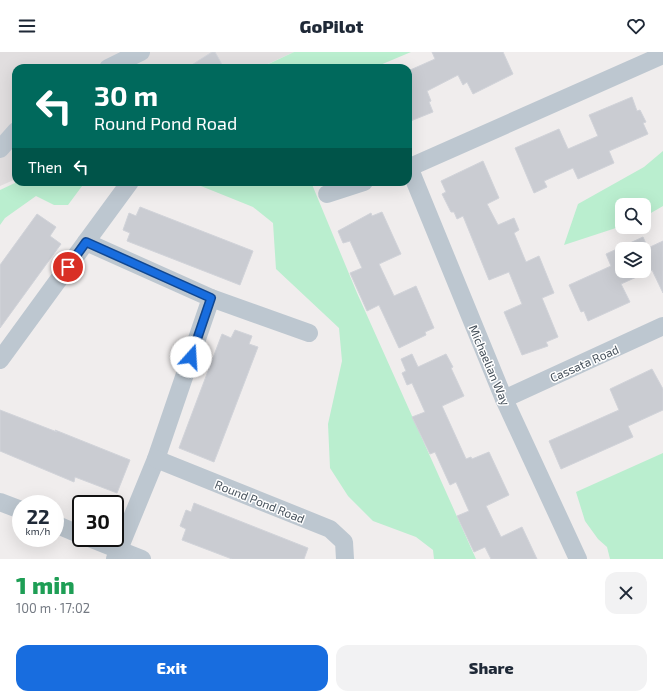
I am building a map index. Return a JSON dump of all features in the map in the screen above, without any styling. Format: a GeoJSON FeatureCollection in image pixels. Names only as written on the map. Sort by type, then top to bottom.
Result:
{"type":"FeatureCollection","features":[{"type":"Feature","properties":{"kind":"street"},"geometry":{"type":"LineString","coordinates":[[116,64],[141,52]]}},
{"type":"Feature","properties":{"kind":"street","name":"Michaelian Way"},"geometry":{"type":"LineString","coordinates":[[412,166],[663,55]]}},
{"type":"Feature","properties":{"kind":"street"},"geometry":{"type":"LineString","coordinates":[[0,149],[12,136]]}},
{"type":"Feature","properties":{"kind":"street","name":"Michaelian Way"},"geometry":{"type":"LineString","coordinates":[[412,174],[504,399],[578,559]]}},
{"type":"Feature","properties":{"kind":"street"},"geometry":{"type":"LineString","coordinates":[[0,360],[127,186]]}},
{"type":"Feature","properties":{"kind":"street"},"geometry":{"type":"LineString","coordinates":[[327,194],[352,186]]}},
{"type":"Feature","properties":{"kind":"street"},"geometry":{"type":"LineString","coordinates":[[86,242],[211,298],[309,332]]}},
{"type":"Feature","properties":{"kind":"street"},"geometry":{"type":"LineString","coordinates":[[117,555],[156,459],[211,298]]}},
{"type":"Feature","properties":{"kind":"street","name":"Cassata Road"},"geometry":{"type":"LineString","coordinates":[[504,399],[663,326]]}},
{"type":"Feature","properties":{"kind":"street","name":"Round Pond Road"},"geometry":{"type":"LineString","coordinates":[[156,459],[330,529],[344,542],[345,559]]}},
{"type":"Feature","properties":{"kind":"street"},"geometry":{"type":"LineString","coordinates":[[0,502],[12,507]]}},
{"type":"Feature","properties":{"kind":"street"},"geometry":{"type":"LineString","coordinates":[[103,547],[117,555],[142,559]]}},
{"type":"Feature","properties":{"kind":"shaded area"},"geometry":{"type":"Polygon","coordinates":[[[0,52],[294,52],[268,64],[12,64],[12,181],[0,186],[0,52]]]}},
{"type":"Feature","properties":{"kind":"green space"},"geometry":{"type":"Polygon","coordinates":[[[294,52],[411,52],[382,64],[268,64],[294,52]]]}},
{"type":"Feature","properties":{"kind":"green space"},"geometry":{"type":"Polygon","coordinates":[[[663,151],[663,206],[651,213],[651,198],[615,198],[615,228],[564,245],[578,204],[644,167],[663,151]]]}},
{"type":"Feature","properties":{"kind":"green space"},"geometry":{"type":"Polygon","coordinates":[[[12,184],[12,186],[82,186],[68,205],[54,205],[36,196],[5,218],[0,225],[0,190],[12,184]]]}},
{"type":"Feature","properties":{"kind":"green space"},"geometry":{"type":"Polygon","coordinates":[[[201,186],[313,186],[357,293],[476,559],[434,559],[433,550],[416,537],[373,521],[348,496],[330,468],[328,424],[342,361],[339,328],[276,269],[273,223],[253,207],[201,186]]]}},
{"type":"Feature","properties":{"kind":"green space"},"geometry":{"type":"Polygon","coordinates":[[[663,453],[663,559],[610,559],[607,547],[598,539],[585,521],[576,492],[663,453]]]}},
{"type":"Feature","properties":{"kind":"building"},"geometry":{"type":"Polygon","coordinates":[[[212,52],[215,52],[222,64],[193,64],[212,52]]]}},
{"type":"Feature","properties":{"kind":"building"},"geometry":{"type":"Polygon","coordinates":[[[432,52],[503,52],[513,74],[473,94],[467,82],[463,85],[458,75],[427,91],[433,112],[412,120],[412,69],[435,59],[432,52]]]}},
{"type":"Feature","properties":{"kind":"building"},"geometry":{"type":"Polygon","coordinates":[[[632,97],[637,111],[640,110],[646,122],[643,123],[648,134],[609,151],[614,163],[578,179],[573,168],[544,181],[547,187],[534,193],[515,148],[559,129],[568,149],[598,136],[589,115],[632,97]]]}},
{"type":"Feature","properties":{"kind":"building"},"geometry":{"type":"Polygon","coordinates":[[[483,161],[499,198],[487,204],[498,225],[514,218],[519,230],[514,233],[526,262],[539,256],[554,293],[542,298],[558,337],[546,342],[548,346],[522,355],[504,312],[522,304],[509,272],[489,280],[463,216],[457,219],[454,212],[451,212],[442,194],[446,192],[441,181],[483,161]]]}},
{"type":"Feature","properties":{"kind":"building"},"geometry":{"type":"Polygon","coordinates":[[[140,207],[253,251],[240,285],[127,241],[130,233],[123,230],[129,213],[136,216],[140,207]]]}},
{"type":"Feature","properties":{"kind":"building"},"geometry":{"type":"Polygon","coordinates":[[[382,212],[401,254],[379,264],[394,296],[416,286],[434,328],[425,332],[426,335],[399,348],[379,305],[367,311],[350,273],[362,268],[350,241],[343,243],[338,231],[371,213],[372,216],[382,212]]]}},
{"type":"Feature","properties":{"kind":"building"},"geometry":{"type":"Polygon","coordinates":[[[37,214],[56,227],[50,236],[61,244],[0,328],[0,265],[37,214]]]}},
{"type":"Feature","properties":{"kind":"building"},"geometry":{"type":"Polygon","coordinates":[[[643,237],[645,242],[632,242],[643,237]]]}},
{"type":"Feature","properties":{"kind":"building"},"geometry":{"type":"Polygon","coordinates":[[[663,241],[663,293],[652,270],[651,247],[663,241]]]}},
{"type":"Feature","properties":{"kind":"building"},"geometry":{"type":"Polygon","coordinates":[[[615,250],[615,278],[634,278],[621,284],[630,302],[588,321],[584,311],[581,312],[569,285],[611,266],[606,254],[615,250]]]}},
{"type":"Feature","properties":{"kind":"building"},"geometry":{"type":"Polygon","coordinates":[[[235,330],[252,336],[249,344],[258,347],[214,462],[179,448],[222,334],[231,338],[235,330]]]}},
{"type":"Feature","properties":{"kind":"building"},"geometry":{"type":"Polygon","coordinates":[[[412,354],[418,367],[446,354],[453,367],[451,368],[464,396],[442,406],[466,459],[471,457],[472,459],[489,452],[509,495],[486,506],[501,537],[522,527],[537,559],[491,559],[485,547],[474,552],[457,516],[469,511],[456,482],[450,485],[435,452],[430,454],[412,417],[425,412],[412,383],[407,385],[402,373],[406,371],[401,359],[412,354]]]}},
{"type":"Feature","properties":{"kind":"building"},"geometry":{"type":"Polygon","coordinates":[[[652,369],[663,389],[663,410],[628,426],[633,437],[561,469],[549,441],[619,410],[610,389],[652,369]]]}},
{"type":"Feature","properties":{"kind":"building"},"geometry":{"type":"Polygon","coordinates":[[[0,410],[130,460],[117,493],[75,477],[74,482],[0,451],[0,410]]]}},
{"type":"Feature","properties":{"kind":"building"},"geometry":{"type":"Polygon","coordinates":[[[194,503],[308,548],[304,559],[232,559],[182,540],[186,529],[180,526],[186,510],[191,512],[194,503]]]}},
{"type":"Feature","properties":{"kind":"route"},"geometry":{"type":"LineString","coordinates":[[68,267],[86,242],[211,298],[191,357]]}}]}
